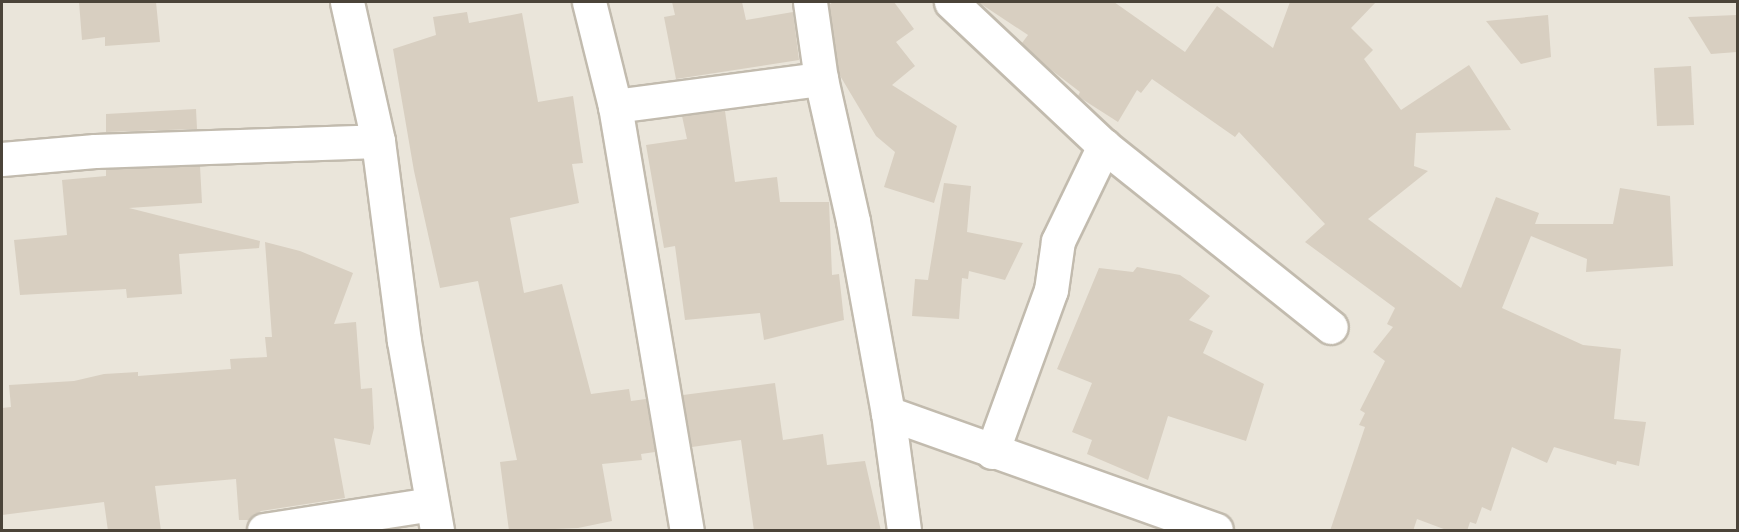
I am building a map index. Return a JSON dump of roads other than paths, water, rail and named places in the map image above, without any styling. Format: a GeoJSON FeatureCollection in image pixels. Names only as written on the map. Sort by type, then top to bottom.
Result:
{"type":"FeatureCollection","features":[{"type":"Feature","properties":{"kind":"street"},"geometry":{"type":"LineString","coordinates":[[264,531],[434,517],[404,340],[378,141],[347,2]]}},
{"type":"Feature","properties":{"kind":"street"},"geometry":{"type":"LineString","coordinates":[[589,2],[615,106],[687,531]]}},
{"type":"Feature","properties":{"kind":"street"},"geometry":{"type":"LineString","coordinates":[[810,2],[821,79],[853,221],[888,413],[904,531]]}},
{"type":"Feature","properties":{"kind":"street"},"geometry":{"type":"LineString","coordinates":[[951,2],[1104,146],[1331,327]]}},
{"type":"Feature","properties":{"kind":"street"},"geometry":{"type":"LineString","coordinates":[[615,106],[821,79]]}},
{"type":"Feature","properties":{"kind":"street"},"geometry":{"type":"LineString","coordinates":[[2,159],[95,151],[378,141]]}},
{"type":"Feature","properties":{"kind":"street"},"geometry":{"type":"LineString","coordinates":[[992,452],[1051,290],[1058,241],[1104,146]]}},
{"type":"Feature","properties":{"kind":"street"},"geometry":{"type":"LineString","coordinates":[[888,413],[1216,531]]}}]}
